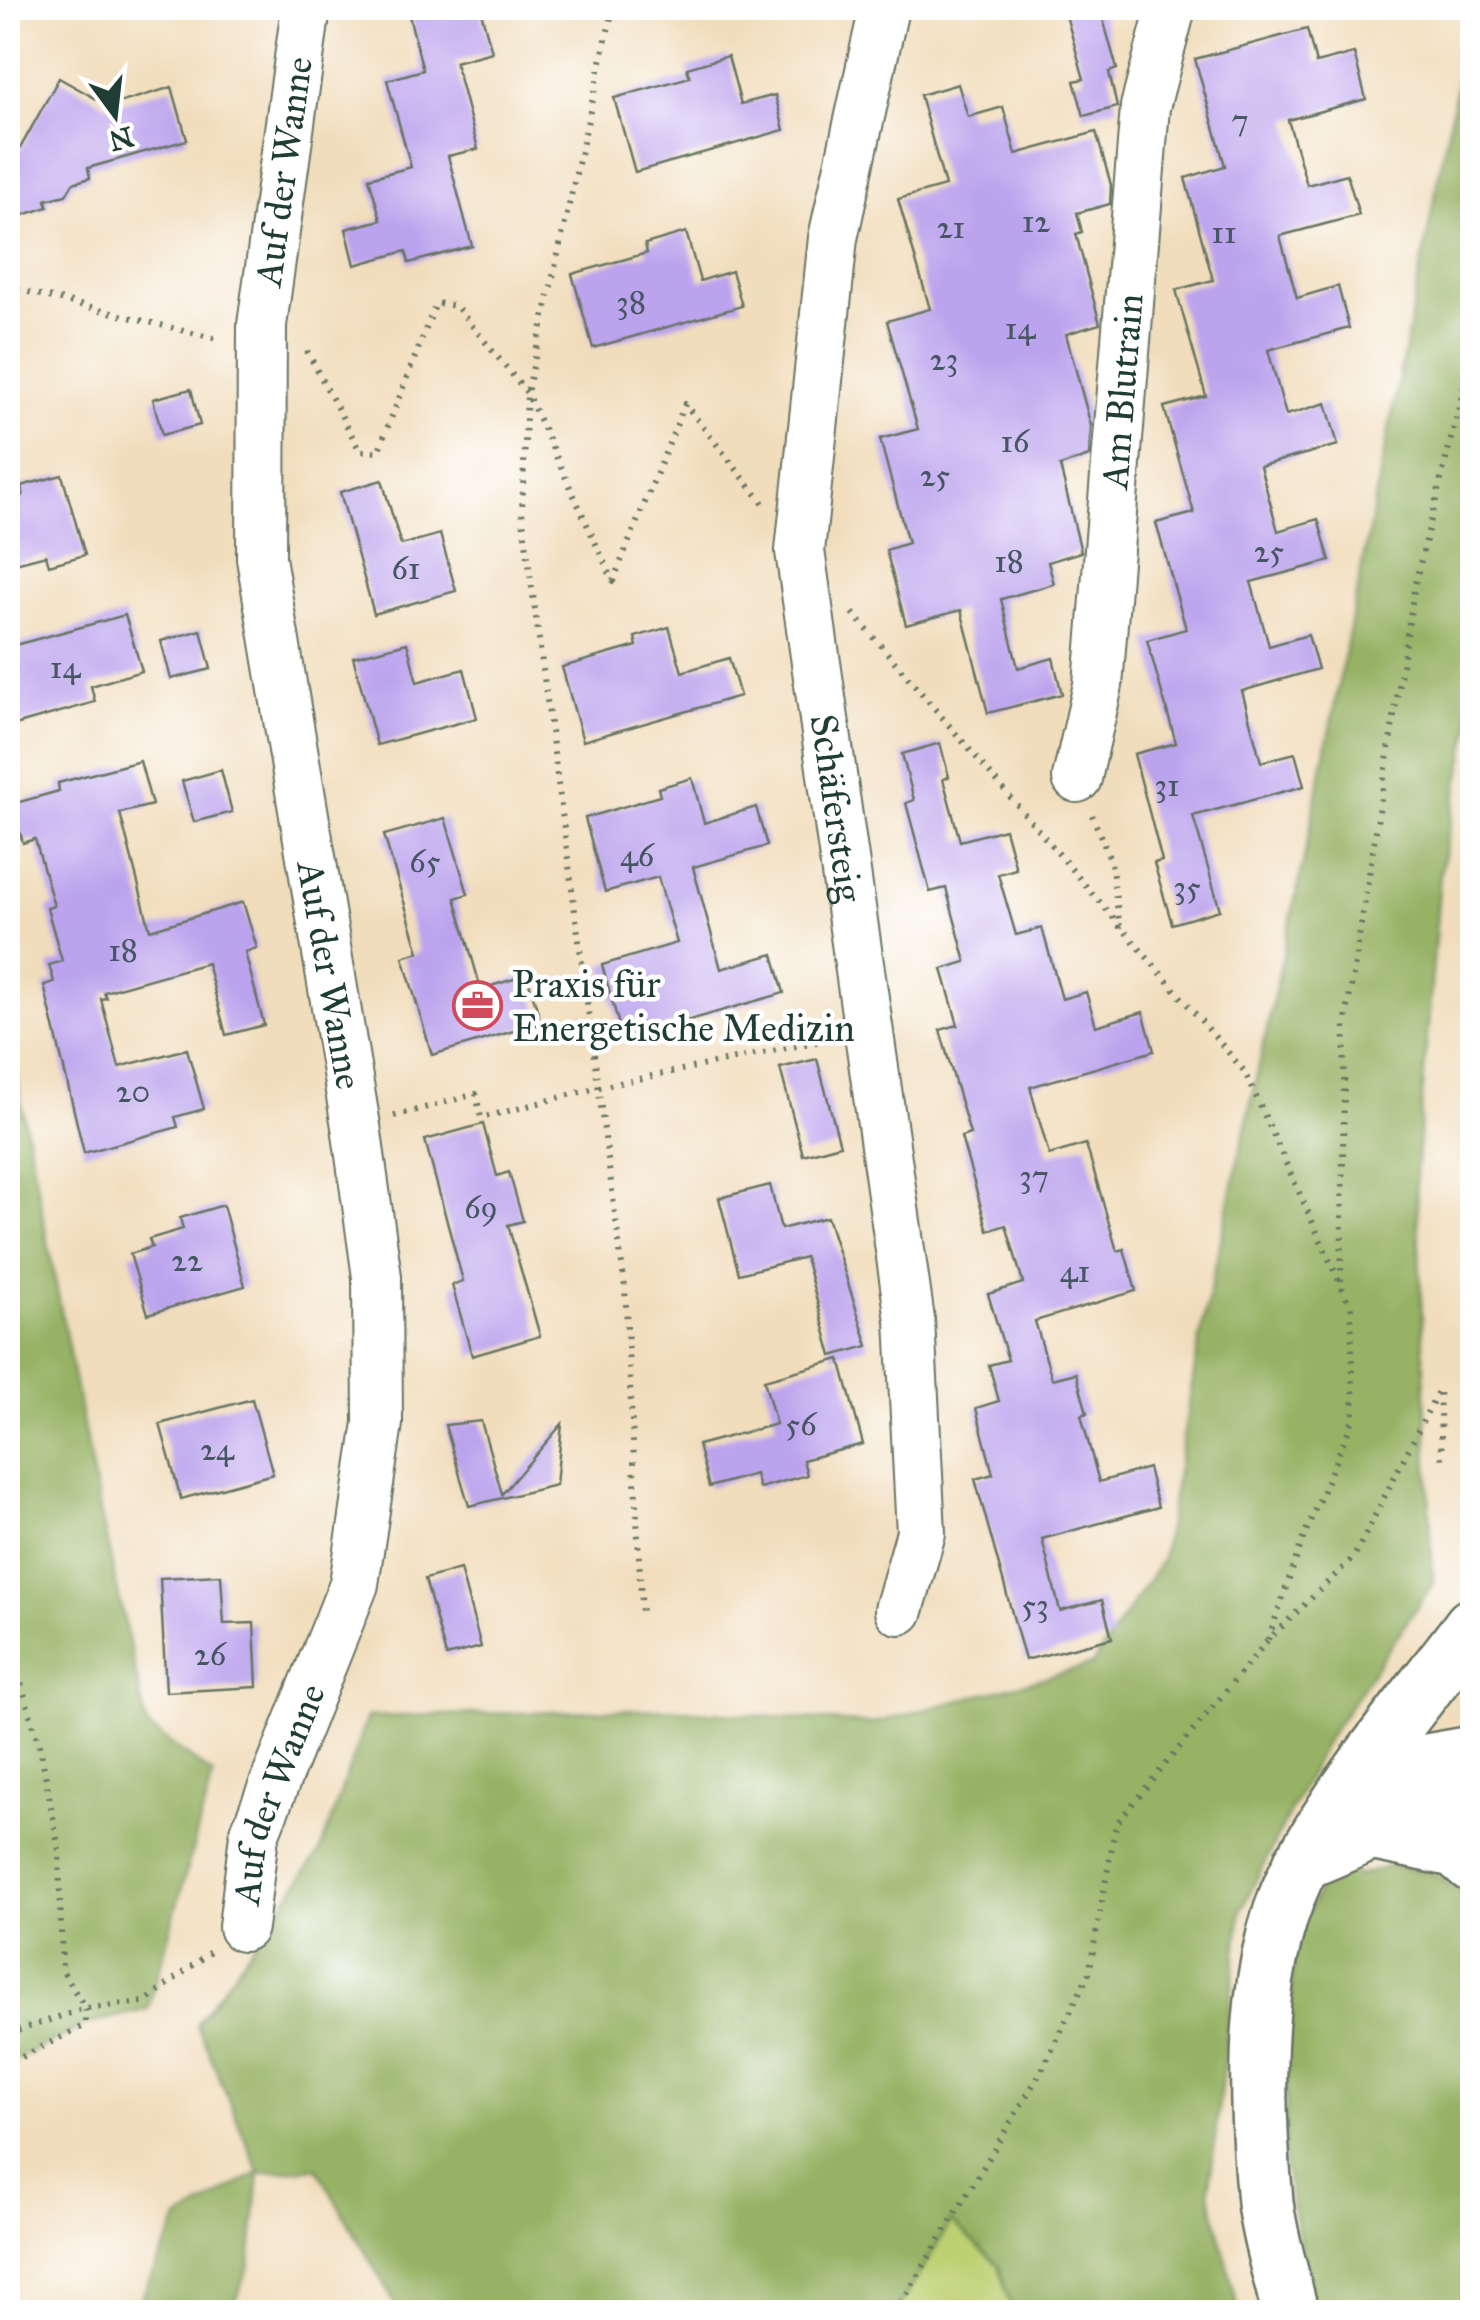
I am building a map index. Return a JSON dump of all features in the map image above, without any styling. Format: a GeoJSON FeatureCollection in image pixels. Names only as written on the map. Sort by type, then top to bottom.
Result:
{"type":"FeatureCollection","features":[{"type":"Feature","properties":{"kind":"main road"},"geometry":{"type":"LineString","coordinates":[[1290,2312],[1265,2204],[1260,2040],[1273,1938],[1302,1862],[1354,1783],[1472,1626]]}},
{"type":"Feature","properties":{"kind":"main road"},"geometry":{"type":"LineString","coordinates":[[1354,1783],[1404,1766],[1472,1754]]}},
{"type":"Feature","properties":{"kind":"main road"},"geometry":{"type":"LineString","coordinates":[[1302,1862],[1376,1833],[1434,1803],[1472,1792]]}},
{"type":"Feature","properties":{"kind":"main road"},"geometry":{"type":"LineString","coordinates":[[1376,1833],[1455,1850],[1472,1864]]}},
{"type":"Feature","properties":{"kind":"street","name":"Auf der Wanne"},"geometry":{"type":"LineString","coordinates":[[243,1927],[254,1835],[354,1584],[378,1423],[376,1277],[356,1126],[261,558],[261,337],[306,8]]}},
{"type":"Feature","properties":{"kind":"street","name":"Schäfersteig"},"geometry":{"type":"LineString","coordinates":[[884,8],[833,238],[800,551],[910,1320],[921,1533],[899,1610]]}},
{"type":"Feature","properties":{"kind":"street","name":"Am Blutrain"},"geometry":{"type":"LineString","coordinates":[[1077,778],[1098,684],[1146,106],[1171,8]]}},
{"type":"Feature","properties":{"kind":"path"},"geometry":{"type":"LineString","coordinates":[[613,8],[527,393],[522,512],[626,1288],[642,1615]]}},
{"type":"Feature","properties":{"kind":"path"},"geometry":{"type":"LineString","coordinates":[[8,286],[261,337],[297,332],[360,451],[378,452],[436,303],[456,306],[527,393],[613,581],[685,404],[800,551]]}},
{"type":"Feature","properties":{"kind":"path"},"geometry":{"type":"LineString","coordinates":[[1341,1284],[1345,1026],[1415,584],[1472,355]]}},
{"type":"Feature","properties":{"kind":"path"},"geometry":{"type":"LineString","coordinates":[[852,612],[1245,1072],[1351,1308],[1354,1416],[1304,1536],[1268,1640]]}},
{"type":"Feature","properties":{"kind":"path"},"geometry":{"type":"LineString","coordinates":[[1077,778],[1111,862],[1121,930]]}},
{"type":"Feature","properties":{"kind":"path"},"geometry":{"type":"LineString","coordinates":[[356,1126],[476,1094],[482,1118],[600,1087],[870,1030]]}},
{"type":"Feature","properties":{"kind":"path"},"geometry":{"type":"LineString","coordinates":[[896,2312],[1042,2070],[1088,1972],[1116,1824],[1268,1640],[1354,1557],[1439,1389],[1442,1460]]}},
{"type":"Feature","properties":{"kind":"path"},"geometry":{"type":"LineString","coordinates":[[8,1656],[16,1666],[40,1752],[60,1850],[62,1970],[85,2008],[86,2026],[8,2064]]}},
{"type":"Feature","properties":{"kind":"path"},"geometry":{"type":"LineString","coordinates":[[8,2034],[85,2008],[145,2002],[243,1927]]}},
{"type":"Feature","properties":{"kind":"green space"},"geometry":{"type":"Polygon","coordinates":[[[1472,8],[1472,718],[1440,874],[1416,1175],[1433,1583],[1325,1742],[1241,1910],[1209,2191],[1239,2312],[1013,2312],[998,2265],[951,2222],[896,2312],[400,2312],[317,2168],[259,2173],[250,2265],[230,2312],[134,2312],[179,2220],[259,2172],[197,2024],[320,1852],[367,1717],[667,1709],[871,1724],[1092,1665],[1162,1560],[1202,1327],[1308,840],[1472,8]]]}},
{"type":"Feature","properties":{"kind":"green space"},"geometry":{"type":"Polygon","coordinates":[[[8,1036],[96,1492],[147,1726],[213,1775],[148,2009],[85,2025],[8,2064],[8,1036]]]}},
{"type":"Feature","properties":{"kind":"green space"},"geometry":{"type":"Polygon","coordinates":[[[1394,1865],[1436,1875],[1472,1901],[1472,2312],[1314,2312],[1284,2163],[1289,2008],[1297,1933],[1319,1890],[1347,1866],[1357,1876],[1394,1865]]]}},
{"type":"Feature","properties":{"kind":"green space"},"geometry":{"type":"Polygon","coordinates":[[[950,2221],[998,2265],[1013,2312],[896,2312],[950,2221]]]}},
{"type":"Feature","properties":{"kind":"building"},"geometry":{"type":"Polygon","coordinates":[[[407,8],[480,8],[492,52],[455,62],[478,149],[448,156],[472,246],[409,263],[406,251],[355,265],[346,229],[381,220],[369,178],[411,167],[387,80],[423,70],[407,8]]]}},
{"type":"Feature","properties":{"kind":"building"},"geometry":{"type":"Polygon","coordinates":[[[1064,8],[1100,8],[1117,69],[1109,72],[1117,107],[1084,116],[1074,81],[1084,79],[1064,8]]]}},
{"type":"Feature","properties":{"kind":"building"},"geometry":{"type":"Polygon","coordinates":[[[1307,29],[1316,63],[1354,53],[1366,99],[1288,120],[1307,185],[1347,174],[1359,215],[1280,236],[1297,298],[1338,286],[1349,328],[1268,350],[1286,415],[1326,403],[1338,445],[1260,466],[1278,531],[1318,519],[1330,561],[1251,582],[1269,646],[1308,635],[1318,669],[1242,691],[1261,762],[1295,753],[1304,786],[1193,816],[1220,910],[1172,924],[1154,863],[1162,861],[1134,754],[1176,743],[1147,640],[1186,629],[1156,523],[1194,513],[1164,407],[1206,396],[1176,290],[1213,280],[1185,178],[1225,166],[1195,59],[1307,29]]]}},
{"type":"Feature","properties":{"kind":"building"},"geometry":{"type":"Polygon","coordinates":[[[728,56],[741,104],[775,95],[784,130],[635,172],[614,98],[690,77],[687,68],[728,56]]]}},
{"type":"Feature","properties":{"kind":"building"},"geometry":{"type":"Polygon","coordinates":[[[59,78],[109,106],[172,87],[187,140],[88,168],[90,178],[73,183],[66,195],[46,200],[48,207],[8,220],[8,163],[13,161],[59,78]]]}},
{"type":"Feature","properties":{"kind":"building"},"geometry":{"type":"Polygon","coordinates":[[[958,84],[968,117],[1003,107],[1016,154],[1096,132],[1111,185],[1110,204],[1077,213],[1082,232],[1076,234],[1100,324],[1066,334],[1091,426],[1089,456],[1060,466],[1081,552],[1048,562],[1054,584],[1001,599],[1018,668],[1053,658],[1062,694],[988,713],[961,610],[906,625],[886,550],[908,543],[880,439],[918,429],[887,321],[930,309],[898,199],[945,186],[920,95],[958,84]]]}},
{"type":"Feature","properties":{"kind":"building"},"geometry":{"type":"Polygon","coordinates":[[[686,232],[700,281],[732,271],[742,306],[593,348],[572,274],[647,253],[645,244],[686,232]]]}},
{"type":"Feature","properties":{"kind":"building"},"geometry":{"type":"Polygon","coordinates":[[[191,389],[200,425],[162,435],[153,399],[191,389]]]}},
{"type":"Feature","properties":{"kind":"building"},"geometry":{"type":"Polygon","coordinates":[[[62,475],[85,555],[49,565],[46,555],[8,565],[8,500],[23,495],[21,486],[62,475]]]}},
{"type":"Feature","properties":{"kind":"building"},"geometry":{"type":"Polygon","coordinates":[[[382,480],[401,545],[440,534],[456,591],[374,614],[340,492],[382,480]]]}},
{"type":"Feature","properties":{"kind":"building"},"geometry":{"type":"Polygon","coordinates":[[[125,615],[142,671],[91,686],[95,702],[8,727],[8,647],[125,615]]]}},
{"type":"Feature","properties":{"kind":"building"},"geometry":{"type":"Polygon","coordinates":[[[669,627],[682,672],[729,658],[740,696],[583,741],[562,667],[637,646],[635,637],[669,627]]]}},
{"type":"Feature","properties":{"kind":"building"},"geometry":{"type":"Polygon","coordinates":[[[201,630],[211,669],[171,679],[161,641],[201,630]]]}},
{"type":"Feature","properties":{"kind":"building"},"geometry":{"type":"Polygon","coordinates":[[[407,643],[417,682],[464,669],[477,718],[377,745],[353,657],[407,643]]]}},
{"type":"Feature","properties":{"kind":"building"},"geometry":{"type":"Polygon","coordinates":[[[940,743],[949,777],[943,779],[960,841],[1005,829],[1016,869],[998,874],[1016,935],[1042,928],[1062,999],[1086,992],[1096,1026],[1143,1012],[1154,1051],[1030,1087],[1049,1155],[1086,1144],[1117,1251],[1124,1249],[1136,1291],[1035,1321],[1052,1379],[1076,1373],[1087,1413],[1081,1415],[1099,1482],[1148,1468],[1158,1507],[1042,1539],[1060,1611],[1102,1600],[1112,1638],[1025,1660],[975,1479],[993,1474],[976,1408],[999,1401],[989,1365],[1008,1360],[988,1294],[1023,1283],[1006,1225],[988,1231],[961,1137],[970,1134],[940,1030],[958,1025],[942,969],[966,962],[946,888],[930,892],[906,803],[914,800],[902,754],[940,743]]]}},
{"type":"Feature","properties":{"kind":"building"},"geometry":{"type":"Polygon","coordinates":[[[140,761],[152,805],[120,813],[150,930],[243,902],[257,948],[245,952],[264,1025],[226,1035],[207,963],[104,992],[106,998],[101,999],[119,1067],[187,1049],[204,1109],[175,1117],[178,1127],[84,1153],[44,985],[54,982],[49,965],[62,961],[47,908],[54,906],[35,839],[23,843],[12,804],[59,791],[58,783],[140,761]]]}},
{"type":"Feature","properties":{"kind":"building"},"geometry":{"type":"Polygon","coordinates":[[[221,770],[232,812],[194,822],[182,781],[221,770]]]}},
{"type":"Feature","properties":{"kind":"building"},"geometry":{"type":"Polygon","coordinates":[[[692,778],[704,823],[756,807],[767,846],[693,867],[721,969],[773,954],[784,993],[623,1039],[602,965],[677,943],[658,877],[605,892],[585,818],[660,796],[658,788],[692,778]]]}},
{"type":"Feature","properties":{"kind":"building"},"geometry":{"type":"Polygon","coordinates":[[[445,818],[468,894],[455,898],[481,989],[527,975],[541,1023],[432,1055],[403,957],[419,952],[384,835],[445,818]]]}},
{"type":"Feature","properties":{"kind":"building"},"geometry":{"type":"Polygon","coordinates":[[[817,1059],[840,1145],[803,1155],[780,1068],[817,1059]]]}},
{"type":"Feature","properties":{"kind":"building"},"geometry":{"type":"Polygon","coordinates":[[[483,1124],[497,1176],[509,1172],[523,1221],[508,1225],[540,1336],[472,1356],[452,1285],[463,1281],[425,1140],[483,1124]]]}},
{"type":"Feature","properties":{"kind":"building"},"geometry":{"type":"Polygon","coordinates":[[[770,1185],[781,1229],[827,1217],[868,1346],[832,1356],[805,1257],[739,1274],[719,1198],[770,1185]]]}},
{"type":"Feature","properties":{"kind":"building"},"geometry":{"type":"Polygon","coordinates":[[[223,1205],[245,1286],[148,1314],[130,1254],[152,1247],[149,1239],[183,1229],[180,1218],[223,1205]]]}},
{"type":"Feature","properties":{"kind":"building"},"geometry":{"type":"Polygon","coordinates":[[[840,1359],[863,1444],[803,1460],[807,1475],[759,1488],[755,1474],[709,1487],[698,1445],[776,1424],[764,1380],[840,1359]]]}},
{"type":"Feature","properties":{"kind":"building"},"geometry":{"type":"Polygon","coordinates":[[[252,1399],[273,1474],[181,1499],[160,1424],[252,1399]]]}},
{"type":"Feature","properties":{"kind":"building"},"geometry":{"type":"Polygon","coordinates":[[[481,1421],[502,1494],[562,1424],[556,1485],[469,1506],[445,1425],[481,1421]]]}},
{"type":"Feature","properties":{"kind":"building"},"geometry":{"type":"Polygon","coordinates":[[[460,1569],[481,1647],[446,1656],[425,1579],[460,1569]]]}},
{"type":"Feature","properties":{"kind":"building"},"geometry":{"type":"Polygon","coordinates":[[[221,1575],[224,1624],[254,1623],[257,1687],[166,1692],[160,1578],[221,1575]]]}},
{"type":"Feature","properties":{"kind":"place","name":"Praxis für Energetische Medizin"},"geometry":{"type":"Point","coordinates":[477,1006]}}]}
